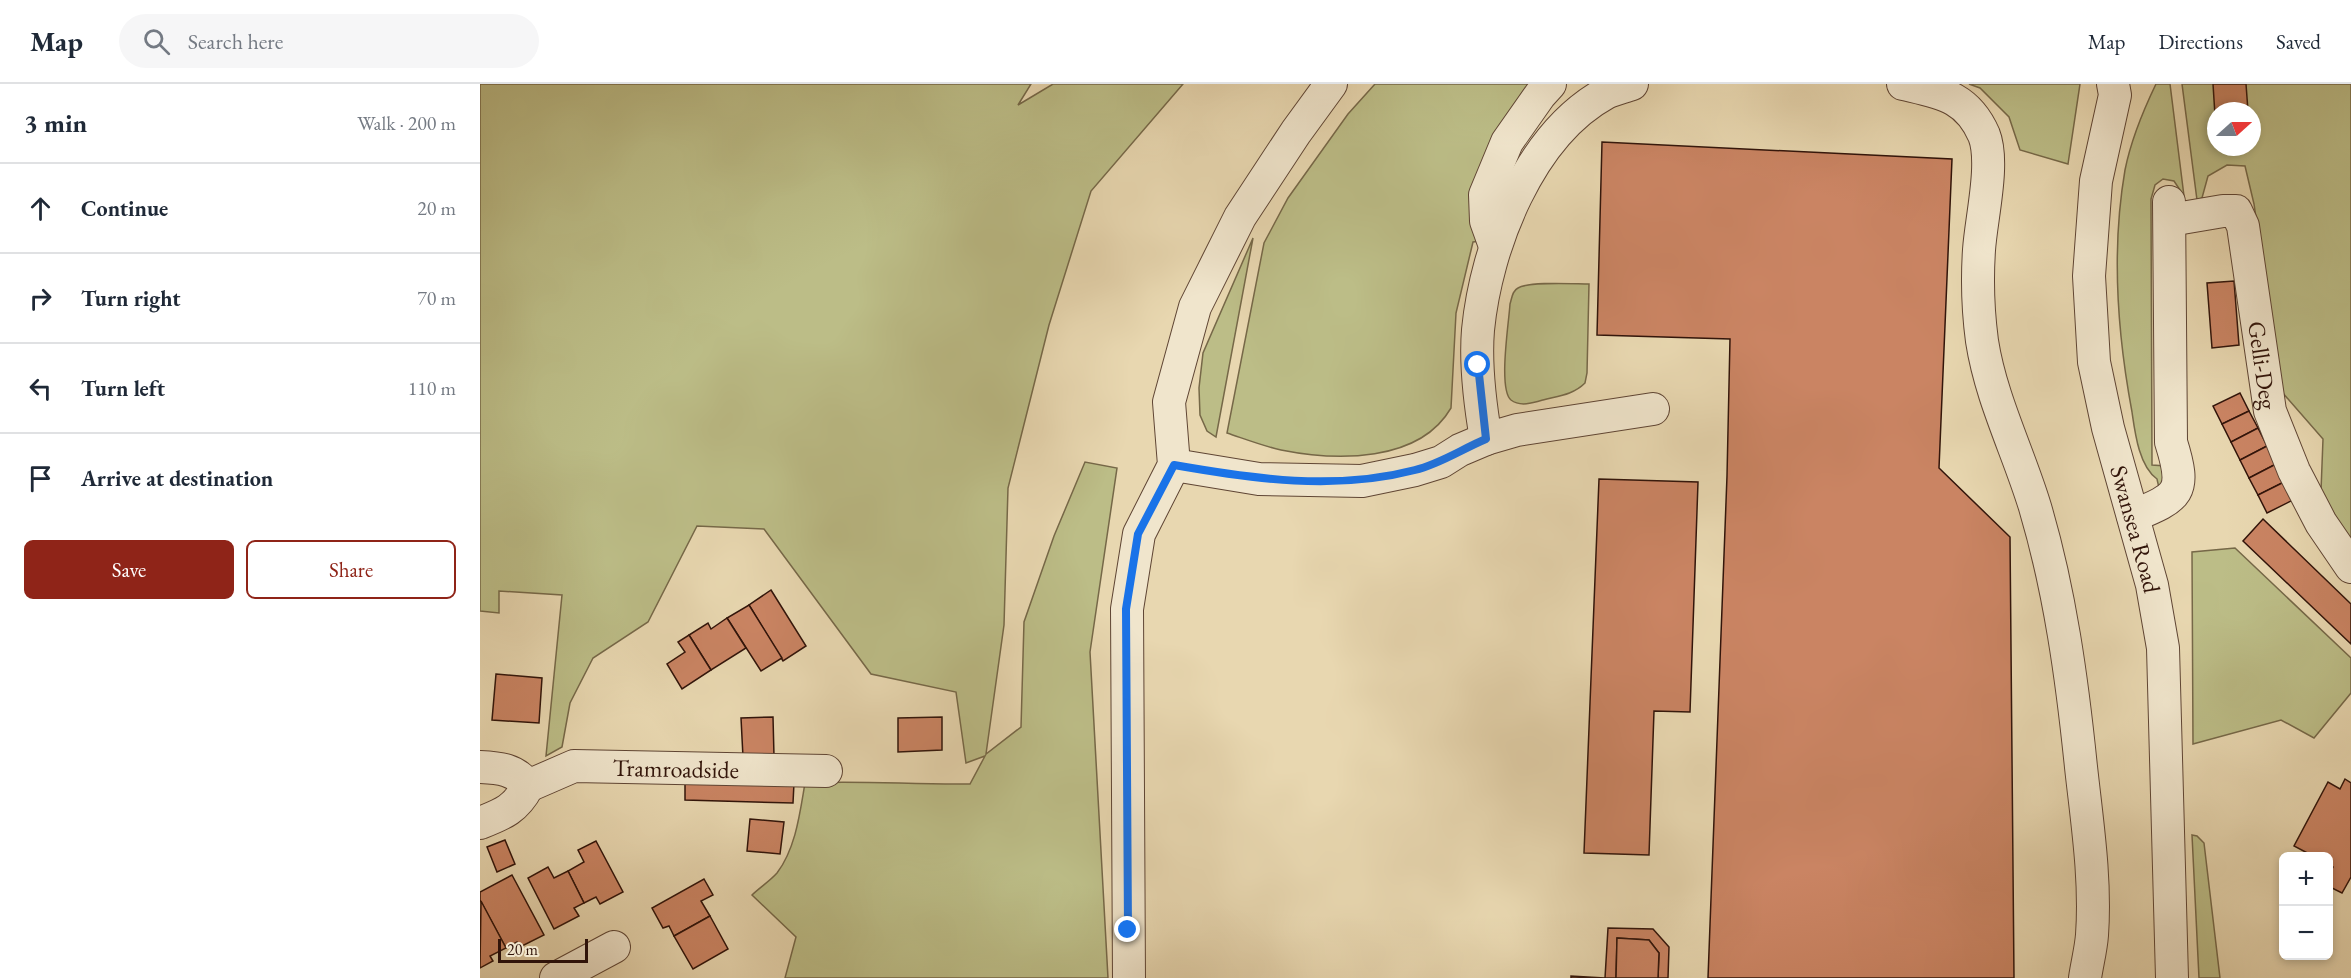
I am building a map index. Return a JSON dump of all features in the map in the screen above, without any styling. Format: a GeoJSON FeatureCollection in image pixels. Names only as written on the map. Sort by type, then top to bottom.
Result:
{"type":"FeatureCollection","features":[{"type":"Feature","properties":{"kind":"street"},"geometry":{"type":"LineString","coordinates":[[1129,978],[1126,609],[1138,534],[1174,465],[1168,402],[1195,307],[1240,217],[1331,84]]}},
{"type":"Feature","properties":{"kind":"street"},"geometry":{"type":"LineString","coordinates":[[1495,246],[1486,221],[1485,195],[1507,142],[1550,84]]}},
{"type":"Feature","properties":{"kind":"street"},"geometry":{"type":"LineString","coordinates":[[1486,439],[1478,365],[1478,331],[1484,288],[1495,246],[1513,203],[1531,169],[1557,135],[1583,108],[1608,92],[1632,84]]}},
{"type":"Feature","properties":{"kind":"street"},"geometry":{"type":"LineString","coordinates":[[1904,84],[1947,95],[1967,108],[1978,122],[1985,139],[1987,184],[1978,279],[1982,342],[1989,376],[2035,507],[2048,555],[2069,666],[2090,848],[2092,935],[2085,978]]}},
{"type":"Feature","properties":{"kind":"street","name":"Swansea Road"},"geometry":{"type":"LineString","coordinates":[[2118,88],[2096,181],[2089,276],[2094,362],[2108,428],[2152,585],[2163,648],[2172,978]]}},
{"type":"Feature","properties":{"kind":"street","name":"Gelli-Deg"},"geometry":{"type":"LineString","coordinates":[[2133,516],[2165,502],[2172,497],[2178,487],[2178,466],[2171,442],[2170,211],[2236,211],[2243,226],[2270,411],[2294,471],[2316,513],[2351,567]]}},
{"type":"Feature","properties":{"kind":"street"},"geometry":{"type":"LineString","coordinates":[[1174,465],[1259,479],[1362,481],[1441,462],[1460,450],[1486,439],[1535,425],[1653,409]]}},
{"type":"Feature","properties":{"kind":"street","name":"Tramroadside"},"geometry":{"type":"LineString","coordinates":[[528,786],[574,766],[826,771]]}},
{"type":"Feature","properties":{"kind":"street"},"geometry":{"type":"LineString","coordinates":[[480,767],[510,770],[521,777],[528,786],[520,801],[502,814],[480,823]]}},
{"type":"Feature","properties":{"kind":"street"},"geometry":{"type":"LineString","coordinates":[[556,978],[614,947]]}},
{"type":"Feature","properties":{"kind":"green space"},"geometry":{"type":"Polygon","coordinates":[[[480,84],[1031,84],[1018,105],[1053,84],[1183,84],[1091,191],[1049,325],[1008,488],[1004,625],[986,754],[1021,727],[1024,622],[1054,536],[1085,462],[1117,468],[1090,652],[1108,978],[785,978],[796,937],[752,895],[777,873],[789,852],[796,830],[805,783],[970,784],[985,756],[966,763],[956,692],[871,674],[764,529],[697,526],[648,622],[593,658],[570,703],[562,747],[546,756],[562,595],[499,591],[499,613],[480,611],[480,84]]]}},
{"type":"Feature","properties":{"kind":"green space"},"geometry":{"type":"Polygon","coordinates":[[[1375,84],[1536,84],[1480,241],[1473,242],[1456,313],[1451,408],[1437,426],[1419,439],[1375,454],[1326,456],[1303,454],[1274,448],[1227,433],[1264,243],[1288,198],[1348,114],[1375,84]]]}},
{"type":"Feature","properties":{"kind":"green space"},"geometry":{"type":"Polygon","coordinates":[[[1969,84],[2080,84],[2068,164],[2020,150],[2009,117],[1980,88],[1969,84]]]}},
{"type":"Feature","properties":{"kind":"green space"},"geometry":{"type":"Polygon","coordinates":[[[2156,84],[2170,84],[2184,196],[2174,181],[2163,179],[2155,185],[2151,199],[2152,465],[2166,466],[2165,484],[2159,488],[2157,479],[2142,458],[2135,430],[2123,352],[2117,261],[2125,170],[2138,126],[2156,84]]]}},
{"type":"Feature","properties":{"kind":"green space"},"geometry":{"type":"Polygon","coordinates":[[[2182,84],[2351,84],[2351,543],[2321,491],[2323,439],[2281,391],[2254,204],[2245,166],[2227,165],[2208,176],[2202,198],[2197,200],[2182,84]]]}},
{"type":"Feature","properties":{"kind":"green space"},"geometry":{"type":"Polygon","coordinates":[[[1253,238],[1216,437],[1207,431],[1200,415],[1199,388],[1203,353],[1253,238]]]}},
{"type":"Feature","properties":{"kind":"green space"},"geometry":{"type":"Polygon","coordinates":[[[1532,284],[1589,284],[1585,383],[1570,393],[1535,402],[1522,404],[1511,400],[1505,383],[1505,370],[1506,339],[1510,304],[1514,291],[1532,284]]]}},
{"type":"Feature","properties":{"kind":"green space"},"geometry":{"type":"Polygon","coordinates":[[[2235,548],[2351,658],[2351,693],[2314,738],[2281,720],[2193,744],[2192,552],[2235,548]]]}},
{"type":"Feature","properties":{"kind":"green space"},"geometry":{"type":"Polygon","coordinates":[[[2192,835],[2197,836],[2204,843],[2220,978],[2199,978],[2192,835]]]}},
{"type":"Feature","properties":{"kind":"building"},"geometry":{"type":"Polygon","coordinates":[[[2213,84],[2246,84],[2247,102],[2214,102],[2213,84]]]}},
{"type":"Feature","properties":{"kind":"building"},"geometry":{"type":"Polygon","coordinates":[[[1602,142],[1952,159],[1939,468],[2010,537],[2014,978],[1708,978],[1730,339],[1597,335],[1602,142]]]}},
{"type":"Feature","properties":{"kind":"building"},"geometry":{"type":"Polygon","coordinates":[[[2234,281],[2239,345],[2212,348],[2207,283],[2234,281]]]}},
{"type":"Feature","properties":{"kind":"building"},"geometry":{"type":"Polygon","coordinates":[[[2240,393],[2249,411],[2222,424],[2213,406],[2240,393]]]}},
{"type":"Feature","properties":{"kind":"building"},"geometry":{"type":"Polygon","coordinates":[[[2249,411],[2258,428],[2231,442],[2222,424],[2249,411]]]}},
{"type":"Feature","properties":{"kind":"building"},"geometry":{"type":"Polygon","coordinates":[[[2258,428],[2267,446],[2240,460],[2231,442],[2258,428]]]}},
{"type":"Feature","properties":{"kind":"building"},"geometry":{"type":"Polygon","coordinates":[[[2267,446],[2276,464],[2249,478],[2240,460],[2267,446]]]}},
{"type":"Feature","properties":{"kind":"building"},"geometry":{"type":"Polygon","coordinates":[[[2276,464],[2284,482],[2258,495],[2249,478],[2276,464]]]}},
{"type":"Feature","properties":{"kind":"building"},"geometry":{"type":"Polygon","coordinates":[[[1599,479],[1698,482],[1690,712],[1654,711],[1649,855],[1584,853],[1599,479]]]}},
{"type":"Feature","properties":{"kind":"building"},"geometry":{"type":"Polygon","coordinates":[[[2284,482],[2293,500],[2267,513],[2258,495],[2284,482]]]}},
{"type":"Feature","properties":{"kind":"building"},"geometry":{"type":"Polygon","coordinates":[[[2263,519],[2351,604],[2351,644],[2243,541],[2263,519]]]}},
{"type":"Feature","properties":{"kind":"building"},"geometry":{"type":"Polygon","coordinates":[[[771,590],[806,646],[783,661],[749,605],[771,590]]]}},
{"type":"Feature","properties":{"kind":"building"},"geometry":{"type":"Polygon","coordinates":[[[749,605],[782,658],[761,671],[727,618],[749,605]]]}},
{"type":"Feature","properties":{"kind":"building"},"geometry":{"type":"Polygon","coordinates":[[[727,618],[746,648],[711,670],[689,635],[708,623],[711,629],[727,618]]]}},
{"type":"Feature","properties":{"kind":"building"},"geometry":{"type":"Polygon","coordinates":[[[689,635],[711,670],[682,689],[667,664],[685,652],[678,642],[689,635]]]}},
{"type":"Feature","properties":{"kind":"building"},"geometry":{"type":"Polygon","coordinates":[[[496,674],[542,678],[539,723],[492,720],[496,674]]]}},
{"type":"Feature","properties":{"kind":"building"},"geometry":{"type":"Polygon","coordinates":[[[773,717],[774,756],[743,757],[741,718],[773,717]]]}},
{"type":"Feature","properties":{"kind":"building"},"geometry":{"type":"Polygon","coordinates":[[[942,717],[942,750],[898,752],[898,718],[942,717]]]}},
{"type":"Feature","properties":{"kind":"building"},"geometry":{"type":"Polygon","coordinates":[[[2345,779],[2351,783],[2351,877],[2342,893],[2333,888],[2333,852],[2305,852],[2294,846],[2328,782],[2340,789],[2345,779]]]}},
{"type":"Feature","properties":{"kind":"building"},"geometry":{"type":"Polygon","coordinates":[[[685,780],[794,783],[793,803],[685,800],[685,780]]]}},
{"type":"Feature","properties":{"kind":"building"},"geometry":{"type":"Polygon","coordinates":[[[750,819],[784,822],[780,854],[747,851],[750,819]]]}},
{"type":"Feature","properties":{"kind":"building"},"geometry":{"type":"Polygon","coordinates":[[[505,840],[515,864],[497,872],[487,847],[505,840]]]}},
{"type":"Feature","properties":{"kind":"building"},"geometry":{"type":"Polygon","coordinates":[[[596,841],[623,892],[600,904],[596,897],[584,903],[568,871],[584,862],[578,850],[596,841]]]}},
{"type":"Feature","properties":{"kind":"building"},"geometry":{"type":"Polygon","coordinates":[[[548,867],[554,878],[568,871],[584,903],[574,908],[579,916],[554,929],[528,878],[548,867]]]}},
{"type":"Feature","properties":{"kind":"building"},"geometry":{"type":"Polygon","coordinates":[[[512,875],[544,935],[520,947],[517,942],[506,948],[480,900],[480,892],[512,875]]]}},
{"type":"Feature","properties":{"kind":"building"},"geometry":{"type":"Polygon","coordinates":[[[704,879],[713,895],[701,901],[710,916],[674,936],[669,926],[663,928],[652,908],[704,879]]]}},
{"type":"Feature","properties":{"kind":"building"},"geometry":{"type":"Polygon","coordinates":[[[481,901],[506,948],[490,956],[493,961],[480,968],[481,901]]]}},
{"type":"Feature","properties":{"kind":"building"},"geometry":{"type":"Polygon","coordinates":[[[710,916],[728,949],[693,969],[674,936],[710,916]]]}},
{"type":"Feature","properties":{"kind":"building"},"geometry":{"type":"Polygon","coordinates":[[[1608,928],[1653,929],[1669,947],[1668,978],[1658,978],[1659,953],[1649,940],[1617,938],[1616,978],[1605,978],[1608,928]]]}},
{"type":"Feature","properties":{"kind":"building"},"geometry":{"type":"Polygon","coordinates":[[[1617,938],[1649,940],[1659,953],[1658,978],[1616,978],[1617,938]]]}},
{"type":"Feature","properties":{"kind":"building"},"geometry":{"type":"Polygon","coordinates":[[[1571,976],[1605,978],[1571,978],[1571,976]]]}},
{"type":"Feature","properties":{"kind":"route"},"geometry":{"type":"LineString","coordinates":[[1128,930],[1126,609],[1138,534],[1174,465],[1259,479],[1362,481],[1441,462],[1460,450],[1486,439],[1478,365]]}}]}
